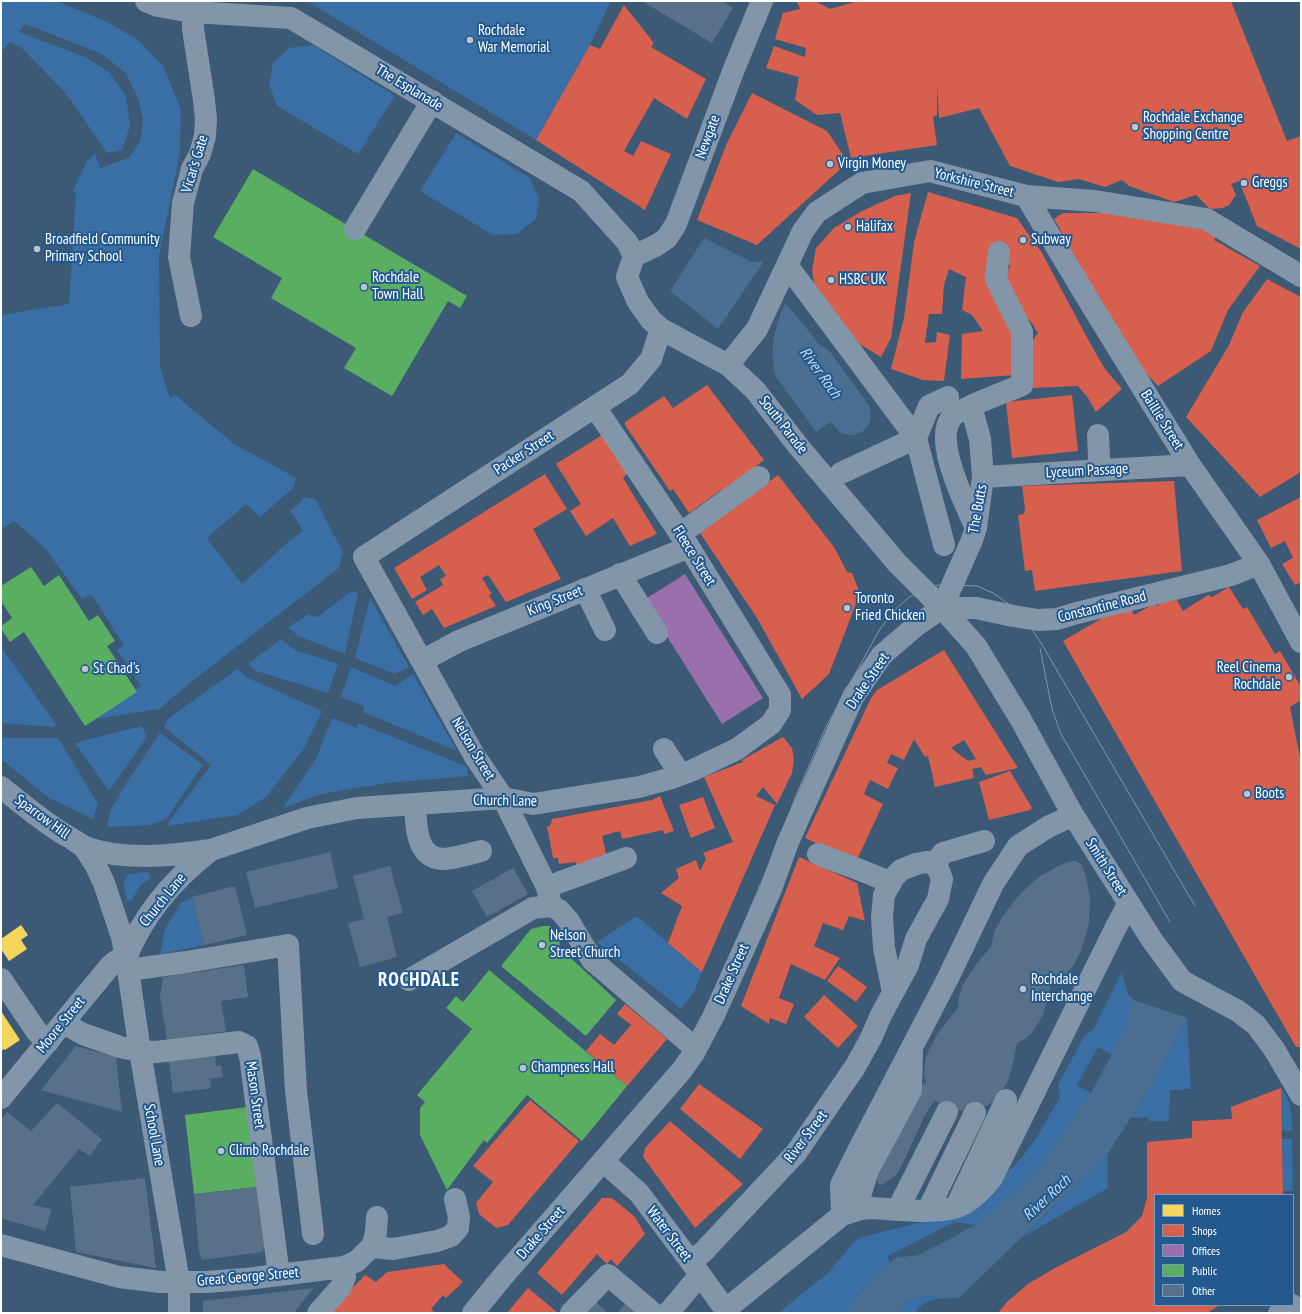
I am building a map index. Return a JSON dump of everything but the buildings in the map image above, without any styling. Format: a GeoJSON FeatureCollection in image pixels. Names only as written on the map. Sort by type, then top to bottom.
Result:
{"type":"FeatureCollection","features":[{"type":"Feature","properties":{"kind":"main road","name":"Water Street"},"geometry":{"type":"LineString","coordinates":[[603,1161],[639,1193],[726,1311]]}},
{"type":"Feature","properties":{"kind":"main road","name":"Drake Street"},"geometry":{"type":"LineString","coordinates":[[475,1312],[504,1275],[603,1161]]}},
{"type":"Feature","properties":{"kind":"street","name":"The Esplanade"},"geometry":{"type":"LineString","coordinates":[[146,1],[158,6],[192,6],[291,18],[581,191],[627,242],[634,256]]}},
{"type":"Feature","properties":{"kind":"street","name":"Newgate"},"geometry":{"type":"LineString","coordinates":[[634,256],[657,245],[667,238],[676,224],[734,69],[762,1]]}},
{"type":"Feature","properties":{"kind":"street","name":"Vicar's Gate"},"geometry":{"type":"LineString","coordinates":[[191,316],[179,257],[183,203],[192,169],[200,154],[205,136],[206,119],[193,30],[192,6]]}},
{"type":"Feature","properties":{"kind":"street"},"geometry":{"type":"LineString","coordinates":[[355,230],[432,102]]}},
{"type":"Feature","properties":{"kind":"street","name":"Yorkshire Street"},"geometry":{"type":"LineString","coordinates":[[728,365],[757,329],[803,231],[817,212],[862,183],[930,171],[1026,196],[1095,201],[1206,219],[1301,276]]}},
{"type":"Feature","properties":{"kind":"street","name":"Baillie Street"},"geometry":{"type":"LineString","coordinates":[[1026,196],[1190,465],[1259,564],[1301,642]]}},
{"type":"Feature","properties":{"kind":"street"},"geometry":{"type":"LineString","coordinates":[[976,528],[950,466],[946,447],[947,426],[952,416],[1022,385],[1022,332],[996,279],[999,252]]}},
{"type":"Feature","properties":{"kind":"street","name":"South Parade"},"geometry":{"type":"LineString","coordinates":[[634,256],[628,277],[638,302],[650,320],[661,329],[728,365],[755,390],[799,447],[888,552],[942,608]]}},
{"type":"Feature","properties":{"kind":"street"},"geometry":{"type":"LineString","coordinates":[[793,273],[916,438],[944,545]]}},
{"type":"Feature","properties":{"kind":"street","name":"Packer Street"},"geometry":{"type":"LineString","coordinates":[[364,557],[630,384],[651,359],[661,329]]}},
{"type":"Feature","properties":{"kind":"street"},"geometry":{"type":"LineString","coordinates":[[841,473],[916,438],[929,406],[948,397]]}},
{"type":"Feature","properties":{"kind":"street","name":"The Butts"},"geometry":{"type":"LineString","coordinates":[[942,608],[967,554],[976,528],[984,477],[980,439],[972,406]]}},
{"type":"Feature","properties":{"kind":"street","name":"Fleece Street"},"geometry":{"type":"LineString","coordinates":[[595,407],[685,540],[780,695],[780,710]]}},
{"type":"Feature","properties":{"kind":"street"},"geometry":{"type":"LineString","coordinates":[[1093,470],[1098,465],[1099,458],[1098,435]]}},
{"type":"Feature","properties":{"kind":"street","name":"Lyceum Passage"},"geometry":{"type":"LineString","coordinates":[[984,477],[1190,465]]}},
{"type":"Feature","properties":{"kind":"street","name":"King Street"},"geometry":{"type":"LineString","coordinates":[[422,661],[459,641],[620,574],[685,540],[758,477]]}},
{"type":"Feature","properties":{"kind":"street","name":"Nelson Street"},"geometry":{"type":"LineString","coordinates":[[364,557],[474,755],[503,798],[549,896],[568,920],[592,960],[629,990],[696,1049]]}},
{"type":"Feature","properties":{"kind":"street","name":"Constantine Road"},"geometry":{"type":"LineString","coordinates":[[942,608],[976,608],[1038,620],[1057,619],[1077,612],[1099,608],[1231,575],[1259,564]]}},
{"type":"Feature","properties":{"kind":"street"},"geometry":{"type":"LineString","coordinates":[[620,574],[657,633]]}},
{"type":"Feature","properties":{"kind":"street"},"geometry":{"type":"LineString","coordinates":[[585,589],[604,630]]}},
{"type":"Feature","properties":{"kind":"street","name":"Smith Street"},"geometry":{"type":"LineString","coordinates":[[942,608],[976,646],[1021,720],[1073,815],[1152,940],[1182,981],[1238,1011],[1256,1025],[1274,1049],[1301,1095]]}},
{"type":"Feature","properties":{"kind":"street","name":"Drake Street"},"geometry":{"type":"LineString","coordinates":[[603,1161],[682,1070],[696,1049],[714,1015],[771,889],[788,842],[853,697],[882,655],[917,625],[942,608]]}},
{"type":"Feature","properties":{"kind":"street","name":"Church Lane"},"geometry":{"type":"LineString","coordinates":[[84,846],[105,853],[127,855],[182,854],[211,850],[307,818],[357,808],[503,798],[533,804],[639,786],[693,770],[737,749],[771,724],[780,710]]}},
{"type":"Feature","properties":{"kind":"street"},"geometry":{"type":"LineString","coordinates":[[664,749],[680,774]]}},
{"type":"Feature","properties":{"kind":"street","name":"Sparrow Hill"},"geometry":{"type":"LineString","coordinates":[[1,787],[54,828],[84,846]]}},
{"type":"Feature","properties":{"kind":"street"},"geometry":{"type":"LineString","coordinates":[[415,804],[418,837],[422,847],[428,854],[435,858],[443,859],[481,851]]}},
{"type":"Feature","properties":{"kind":"street"},"geometry":{"type":"LineString","coordinates":[[842,1215],[841,1185],[948,978],[993,884],[1018,846],[1048,827],[1073,815]]}},
{"type":"Feature","properties":{"kind":"street"},"geometry":{"type":"LineString","coordinates":[[893,992],[884,948],[882,917],[884,894],[890,883],[901,870],[916,864],[927,862],[934,864],[943,853],[984,841]]}},
{"type":"Feature","properties":{"kind":"street","name":"School Lane"},"geometry":{"type":"LineString","coordinates":[[84,846],[104,883],[122,937],[179,1282],[179,1313]]}},
{"type":"Feature","properties":{"kind":"street","name":"Church Lane"},"geometry":{"type":"LineString","coordinates":[[127,964],[134,939],[143,923],[192,865],[211,850]]}},
{"type":"Feature","properties":{"kind":"street"},"geometry":{"type":"LineString","coordinates":[[818,854],[850,867],[870,873],[890,883]]}},
{"type":"Feature","properties":{"kind":"street"},"geometry":{"type":"LineString","coordinates":[[409,980],[533,908],[549,896],[626,858]]}},
{"type":"Feature","properties":{"kind":"street","name":"River Street"},"geometry":{"type":"LineString","coordinates":[[668,1313],[695,1268],[702,1252],[796,1152],[855,1067],[871,1038],[880,1015],[908,965],[916,939],[938,899],[942,879],[939,870],[934,864]]}},
{"type":"Feature","properties":{"kind":"street"},"geometry":{"type":"LineString","coordinates":[[841,1185],[866,1202],[926,1209],[964,1204],[974,1198],[992,1178],[1129,903]]}},
{"type":"Feature","properties":{"kind":"street"},"geometry":{"type":"LineString","coordinates":[[127,964],[187,962],[288,944],[296,1091],[313,1234]]}},
{"type":"Feature","properties":{"kind":"street","name":"Moore Street"},"geometry":{"type":"LineString","coordinates":[[1,1098],[110,966],[116,961],[127,964]]}},
{"type":"Feature","properties":{"kind":"street"},"geometry":{"type":"LineString","coordinates":[[1,979],[37,1032],[48,1042]]}},
{"type":"Feature","properties":{"kind":"street"},"geometry":{"type":"LineString","coordinates":[[66,1020],[74,1029],[83,1034],[120,1047],[140,1052]]}},
{"type":"Feature","properties":{"kind":"street","name":"Mason Street"},"geometry":{"type":"LineString","coordinates":[[140,1052],[156,1052],[239,1042],[247,1046],[250,1056],[279,1276]]}},
{"type":"Feature","properties":{"kind":"street"},"geometry":{"type":"LineString","coordinates":[[726,1311],[842,1215],[861,1209],[866,1202],[868,1170],[911,1090],[912,1047]]}},
{"type":"Feature","properties":{"kind":"street"},"geometry":{"type":"LineString","coordinates":[[926,1209],[976,1110]]}},
{"type":"Feature","properties":{"kind":"street"},"geometry":{"type":"LineString","coordinates":[[926,1209],[976,1110]]}},
{"type":"Feature","properties":{"kind":"street"},"geometry":{"type":"LineString","coordinates":[[926,1209],[976,1110]]}},
{"type":"Feature","properties":{"kind":"street"},"geometry":{"type":"LineString","coordinates":[[370,1247],[393,1249],[438,1241],[451,1236],[458,1228],[459,1217],[455,1199]]}},
{"type":"Feature","properties":{"kind":"street"},"geometry":{"type":"LineString","coordinates":[[370,1247],[374,1243],[377,1217]]}},
{"type":"Feature","properties":{"kind":"street","name":"Great George Street"},"geometry":{"type":"LineString","coordinates":[[1,1245],[119,1277],[161,1282],[206,1282],[279,1276],[344,1267],[357,1261],[370,1247]]}},
{"type":"Feature","properties":{"kind":"street"},"geometry":{"type":"LineString","coordinates":[[318,1313],[341,1286],[345,1277],[344,1267]]}},
{"type":"Feature","properties":{"kind":"street"},"geometry":{"type":"LineString","coordinates":[[571,1313],[608,1275],[653,1313]]}},
{"type":"Feature","properties":{"kind":"street"},"geometry":{"type":"LineString","coordinates":[[1279,1313],[1290,1306]]}},
{"type":"Feature","properties":{"kind":"shaded area"},"geometry":{"type":"Polygon","coordinates":[[[1,1],[57,1],[107,22],[138,40],[163,66],[181,109],[180,152],[159,256],[160,367],[170,398],[175,395],[234,444],[296,478],[293,488],[260,517],[246,504],[207,538],[242,584],[287,543],[303,531],[290,510],[298,505],[304,497],[315,499],[343,552],[339,568],[196,678],[159,709],[88,720],[141,686],[117,650],[124,645],[91,594],[82,599],[46,549],[14,521],[1,529],[1,315],[69,304],[76,194],[73,191],[87,161],[95,154],[100,168],[129,158],[140,141],[143,121],[139,101],[126,73],[100,53],[25,24],[19,32],[85,57],[109,72],[126,96],[130,126],[122,150],[107,153],[67,95],[22,48],[10,42],[1,52],[1,1]]]}},
{"type":"Feature","properties":{"kind":"shaded area"},"geometry":{"type":"Polygon","coordinates":[[[307,1],[611,1],[590,45],[536,140],[307,1]]]}},
{"type":"Feature","properties":{"kind":"shaded area"},"geometry":{"type":"Polygon","coordinates":[[[313,45],[395,96],[358,154],[277,106],[269,84],[273,63],[289,48],[313,45]]]}},
{"type":"Feature","properties":{"kind":"shaded area"},"geometry":{"type":"Polygon","coordinates":[[[456,133],[530,178],[539,199],[536,219],[517,234],[493,235],[420,191],[456,133]]]}},
{"type":"Feature","properties":{"kind":"shaded area"},"geometry":{"type":"Polygon","coordinates":[[[352,591],[358,593],[345,654],[298,636],[288,627],[309,614],[314,617],[319,616],[352,591]]]}},
{"type":"Feature","properties":{"kind":"shaded area"},"geometry":{"type":"Polygon","coordinates":[[[370,598],[409,667],[395,674],[355,658],[370,598]]]}},
{"type":"Feature","properties":{"kind":"shaded area"},"geometry":{"type":"Polygon","coordinates":[[[281,639],[295,650],[338,664],[328,693],[256,671],[248,664],[281,639]]]}},
{"type":"Feature","properties":{"kind":"shaded area"},"geometry":{"type":"Polygon","coordinates":[[[1,647],[56,724],[53,727],[1,723],[1,647]]]}},
{"type":"Feature","properties":{"kind":"shaded area"},"geometry":{"type":"Polygon","coordinates":[[[351,667],[395,686],[413,674],[457,751],[363,712],[364,706],[341,697],[351,667]]]}},
{"type":"Feature","properties":{"kind":"shaded area"},"geometry":{"type":"Polygon","coordinates":[[[237,669],[248,678],[322,711],[304,748],[266,797],[238,815],[166,826],[211,765],[164,727],[168,719],[237,669]]]}},
{"type":"Feature","properties":{"kind":"shaded area"},"geometry":{"type":"Polygon","coordinates":[[[332,718],[357,728],[358,723],[466,766],[468,776],[387,783],[321,794],[283,808],[316,759],[332,718]]]}},
{"type":"Feature","properties":{"kind":"shaded area"},"geometry":{"type":"Polygon","coordinates":[[[142,726],[147,737],[109,791],[75,743],[142,726]]]}},
{"type":"Feature","properties":{"kind":"shaded area"},"geometry":{"type":"Polygon","coordinates":[[[160,733],[203,765],[166,819],[150,825],[107,827],[111,809],[160,733]]]}},
{"type":"Feature","properties":{"kind":"shaded area"},"geometry":{"type":"Polygon","coordinates":[[[1,738],[58,738],[98,804],[93,819],[49,798],[1,759],[1,738]]]}},
{"type":"Feature","properties":{"kind":"shaded area"},"geometry":{"type":"Polygon","coordinates":[[[144,872],[149,873],[151,878],[141,885],[131,901],[127,900],[123,884],[127,875],[144,872]]]}},
{"type":"Feature","properties":{"kind":"shaded area"},"geometry":{"type":"Polygon","coordinates":[[[192,897],[204,945],[160,954],[165,929],[180,904],[192,897]]]}},
{"type":"Feature","properties":{"kind":"shaded area"},"geometry":{"type":"Polygon","coordinates":[[[637,916],[702,972],[694,992],[681,1009],[597,942],[637,916]]]}},
{"type":"Feature","properties":{"kind":"shaded area"},"geometry":{"type":"Polygon","coordinates":[[[1122,972],[1128,994],[1134,1000],[1127,1015],[1129,1022],[1112,1055],[1098,1047],[1077,1085],[1091,1093],[1045,1160],[1024,1184],[975,1225],[954,1222],[888,1256],[890,1263],[860,1293],[847,1313],[778,1313],[828,1273],[854,1242],[862,1237],[962,1212],[1004,1176],[1022,1157],[1037,1137],[1060,1097],[1058,1085],[1084,1036],[1093,1030],[1122,972]]]}},
{"type":"Feature","properties":{"kind":"shaded area"},"geometry":{"type":"Polygon","coordinates":[[[1187,1018],[1191,1089],[1170,1090],[1169,1121],[1149,1121],[1148,1117],[1131,1118],[1151,1086],[1187,1018]]]}},
{"type":"Feature","properties":{"kind":"shaded area"},"geometry":{"type":"Polygon","coordinates":[[[1281,1088],[1287,1098],[1290,1108],[1292,1131],[1282,1130],[1281,1088]]]}},
{"type":"Feature","properties":{"kind":"shaded area"},"geometry":{"type":"Polygon","coordinates":[[[1282,1139],[1292,1139],[1293,1191],[1283,1191],[1282,1139]]]}},
{"type":"Feature","properties":{"kind":"shaded area"},"geometry":{"type":"Polygon","coordinates":[[[1107,1155],[1108,1188],[1023,1237],[1107,1155]]]}},
{"type":"Feature","properties":{"kind":"shaded area"},"geometry":{"type":"Polygon","coordinates":[[[922,1296],[959,1298],[928,1301],[919,1308],[916,1313],[899,1313],[906,1302],[922,1296]]]}},
{"type":"Feature","properties":{"kind":"water"},"geometry":{"type":"Polygon","coordinates":[[[704,238],[752,262],[764,261],[718,329],[670,291],[704,238]]]}},
{"type":"Feature","properties":{"kind":"water"},"geometry":{"type":"Polygon","coordinates":[[[785,303],[862,399],[816,432],[776,377],[773,357],[774,339],[775,331],[785,303]]]}},
{"type":"Feature","properties":{"kind":"water"},"geometry":{"type":"Polygon","coordinates":[[[1134,1000],[1187,1018],[1151,1086],[1107,1155],[959,1298],[922,1296],[906,1302],[899,1313],[847,1313],[850,1306],[869,1283],[895,1258],[918,1255],[975,1225],[1024,1184],[1045,1160],[1091,1093],[1129,1022],[1127,1015],[1134,1000]]]}},
{"type":"Feature","properties":{"kind":"waterway","name":"River Roch"},"geometry":{"type":"LineString","coordinates":[[815,365],[851,415]]}},
{"type":"Feature","properties":{"kind":"tram line"},"geometry":{"type":"LineString","coordinates":[[466,1313],[483,1290],[549,1211],[682,1056],[699,1028],[826,727],[880,629],[894,611],[908,598],[923,589],[939,585],[977,586],[993,593],[1010,605],[1024,618],[1038,638],[1195,906]]}},
{"type":"Feature","properties":{"kind":"tram line"},"geometry":{"type":"LineString","coordinates":[[1040,648],[1052,709],[1061,734],[1170,922]]}},
{"type":"Feature","properties":{"kind":"tram line"},"geometry":{"type":"LineString","coordinates":[[484,1313],[514,1274],[680,1082],[707,1044],[724,1010],[771,889],[775,857]]}},
{"type":"Feature","properties":{"kind":"place","name":"Rochdale War Memorial"},"geometry":{"type":"Point","coordinates":[470,40]}},
{"type":"Feature","properties":{"kind":"place","name":"Rochdale Exchange Shopping Centre"},"geometry":{"type":"Point","coordinates":[1135,127]}},
{"type":"Feature","properties":{"kind":"place","name":"Virgin Money"},"geometry":{"type":"Point","coordinates":[830,164]}},
{"type":"Feature","properties":{"kind":"place","name":"Greggs"},"geometry":{"type":"Point","coordinates":[1244,183]}},
{"type":"Feature","properties":{"kind":"place","name":"Halifax"},"geometry":{"type":"Point","coordinates":[848,227]}},
{"type":"Feature","properties":{"kind":"place","name":"Subway"},"geometry":{"type":"Point","coordinates":[1023,240]}},
{"type":"Feature","properties":{"kind":"place","name":"Broadfield Community Primary School"},"geometry":{"type":"Point","coordinates":[37,249]}},
{"type":"Feature","properties":{"kind":"place","name":"HSBC UK"},"geometry":{"type":"Point","coordinates":[831,280]}},
{"type":"Feature","properties":{"kind":"place","name":"Rochdale Town Hall"},"geometry":{"type":"Point","coordinates":[364,287]}},
{"type":"Feature","properties":{"kind":"place","name":"Toronto Fried Chicken"},"geometry":{"type":"Point","coordinates":[847,608]}},
{"type":"Feature","properties":{"kind":"place","name":"St Chad's"},"geometry":{"type":"Point","coordinates":[85,669]}},
{"type":"Feature","properties":{"kind":"place","name":"Reel Cinema Rochdale"},"geometry":{"type":"Point","coordinates":[1289,677]}},
{"type":"Feature","properties":{"kind":"place","name":"Boots"},"geometry":{"type":"Point","coordinates":[1247,794]}},
{"type":"Feature","properties":{"kind":"place","name":"Nelson Street Church"},"geometry":{"type":"Point","coordinates":[542,945]}},
{"type":"Feature","properties":{"kind":"place","name":"Rochdale Interchange"},"geometry":{"type":"Point","coordinates":[1023,989]}},
{"type":"Feature","properties":{"kind":"place","name":"Champness Hall"},"geometry":{"type":"Point","coordinates":[523,1068]}},
{"type":"Feature","properties":{"kind":"place","name":"Climb Rochdale"},"geometry":{"type":"Point","coordinates":[221,1151]}},
{"type":"Feature","properties":{"kind":"district","name":"ROCHDALE"},"geometry":{"type":"Point","coordinates":[419,981]}}]}
